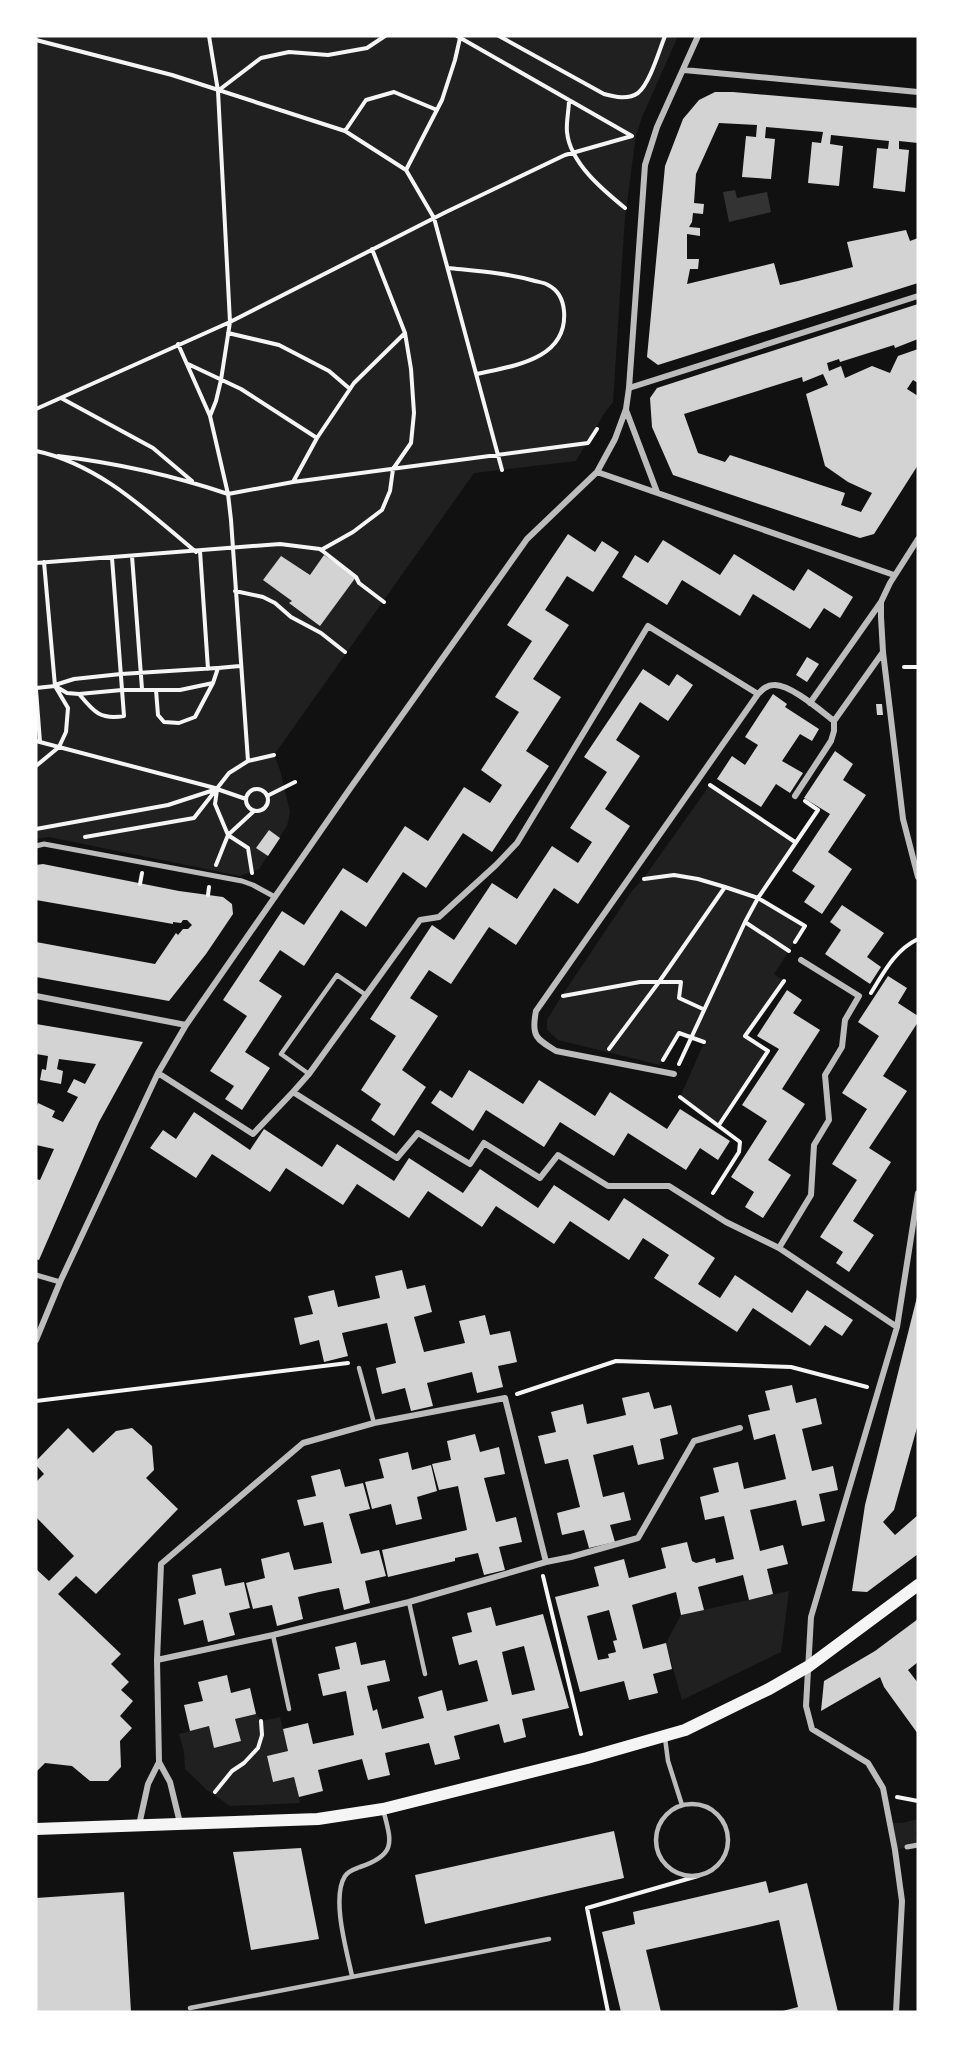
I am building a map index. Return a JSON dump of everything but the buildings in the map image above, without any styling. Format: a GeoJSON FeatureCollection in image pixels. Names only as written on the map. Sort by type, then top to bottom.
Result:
{"type":"FeatureCollection","features":[{"type":"Feature","properties":{"kind":"main road"},"geometry":{"type":"LineString","coordinates":[[36,1829],[318,1819],[383,1809],[586,1758],[686,1730],[734,1707],[809,1666],[918,1585]]}},
{"type":"Feature","properties":{"kind":"street"},"geometry":{"type":"LineString","coordinates":[[36,1340],[60,1282],[158,1073],[186,1025],[527,539],[597,472],[615,439],[626,409],[629,388],[645,165],[657,127],[698,36]]}},
{"type":"Feature","properties":{"kind":"street"},"geometry":{"type":"LineString","coordinates":[[684,70],[918,93]]}},
{"type":"Feature","properties":{"kind":"street"},"geometry":{"type":"LineString","coordinates":[[629,388],[918,296]]}},
{"type":"Feature","properties":{"kind":"street"},"geometry":{"type":"LineString","coordinates":[[626,409],[657,492]]}},
{"type":"Feature","properties":{"kind":"street"},"geometry":{"type":"LineString","coordinates":[[597,472],[894,574]]}},
{"type":"Feature","properties":{"kind":"street"},"geometry":{"type":"LineString","coordinates":[[810,703],[881,602],[894,574],[918,539]]}},
{"type":"Feature","properties":{"kind":"street"},"geometry":{"type":"LineString","coordinates":[[881,602],[883,652],[903,819],[918,877]]}},
{"type":"Feature","properties":{"kind":"street"},"geometry":{"type":"LineString","coordinates":[[158,1073],[253,1134],[309,1074],[420,920],[439,917],[517,843],[648,626],[758,694]]}},
{"type":"Feature","properties":{"kind":"street"},"geometry":{"type":"LineString","coordinates":[[795,796],[831,741],[834,721],[883,652]]}},
{"type":"Feature","properties":{"kind":"street"},"geometry":{"type":"LineString","coordinates":[[674,1074],[556,1051],[539,1041],[533,1026],[536,1011],[758,694],[767,686],[776,684],[810,703],[834,721]]}},
{"type":"Feature","properties":{"kind":"street"},"geometry":{"type":"LineString","coordinates":[[36,846],[44,844],[212,876],[253,885],[274,897]]}},
{"type":"Feature","properties":{"kind":"street"},"geometry":{"type":"LineString","coordinates":[[779,1248],[811,1195],[814,1145],[829,1120],[825,1075],[842,1047],[845,1020],[859,996],[801,960]]}},
{"type":"Feature","properties":{"kind":"street"},"geometry":{"type":"LineString","coordinates":[[36,996],[186,1025]]}},
{"type":"Feature","properties":{"kind":"street"},"geometry":{"type":"LineString","coordinates":[[293,1092],[397,1158],[418,1133],[470,1164],[484,1143],[540,1178],[558,1155],[608,1185],[669,1186],[726,1222],[779,1248],[897,1327]]}},
{"type":"Feature","properties":{"kind":"street"},"geometry":{"type":"LineString","coordinates":[[896,2012],[902,1901],[883,1788],[868,1763],[812,1729],[806,1706],[812,1617],[897,1327],[918,1193]]}},
{"type":"Feature","properties":{"kind":"street"},"geometry":{"type":"LineString","coordinates":[[36,1275],[60,1282]]}},
{"type":"Feature","properties":{"kind":"street"},"geometry":{"type":"LineString","coordinates":[[180,1823],[170,1782],[159,1762],[157,1660],[161,1564],[303,1443],[374,1423],[505,1398],[546,1562]]}},
{"type":"Feature","properties":{"kind":"street"},"geometry":{"type":"LineString","coordinates":[[157,1660],[409,1602],[638,1538],[694,1441],[740,1428]]}},
{"type":"Feature","properties":{"kind":"street"},"geometry":{"type":"LineString","coordinates":[[139,1825],[148,1784],[159,1762]]}},
{"type":"Feature","properties":{"kind":"street"},"geometry":{"type":"LineString","coordinates":[[907,1847],[918,1845]]}},
{"type":"Feature","properties":{"kind":"lane"},"geometry":{"type":"LineString","coordinates":[[309,1074],[281,1054],[337,975],[366,995]]}},
{"type":"Feature","properties":{"kind":"lane"},"geometry":{"type":"LineString","coordinates":[[359,1368],[374,1423]]}},
{"type":"Feature","properties":{"kind":"lane"},"geometry":{"type":"LineString","coordinates":[[409,1602],[425,1674]]}},
{"type":"Feature","properties":{"kind":"lane"},"geometry":{"type":"LineString","coordinates":[[273,1635],[289,1709]]}},
{"type":"Feature","properties":{"kind":"lane"},"geometry":{"type":"LineString","coordinates":[[664,1736],[668,1761],[682,1805]]}},
{"type":"Feature","properties":{"kind":"lane"},"geometry":{"type":"LineString","coordinates":[[682,1805],[706,1806],[723,1822],[727,1832],[728,1844],[719,1865],[710,1872],[698,1876],[686,1876],[674,1872],[661,1859],[655,1842],[662,1819],[671,1810],[682,1805]]}},
{"type":"Feature","properties":{"kind":"lane"},"geometry":{"type":"LineString","coordinates":[[352,1976],[339,1910],[341,1887],[345,1875],[353,1869],[373,1862],[387,1851],[391,1841],[383,1809]]}},
{"type":"Feature","properties":{"kind":"lane"},"geometry":{"type":"LineString","coordinates":[[190,2008],[549,1939]]}},
{"type":"Feature","properties":{"kind":"path"},"geometry":{"type":"LineString","coordinates":[[209,36],[218,91],[230,322],[221,380],[210,416]]}},
{"type":"Feature","properties":{"kind":"path"},"geometry":{"type":"LineString","coordinates":[[218,91],[261,58],[289,52],[328,55],[367,48],[385,36]]}},
{"type":"Feature","properties":{"kind":"path"},"geometry":{"type":"LineString","coordinates":[[499,36],[604,94],[620,98],[638,93],[646,82],[665,36]]}},
{"type":"Feature","properties":{"kind":"path"},"geometry":{"type":"LineString","coordinates":[[36,409],[230,322],[434,218],[565,155],[632,136],[458,37],[455,60],[437,110],[406,170]]}},
{"type":"Feature","properties":{"kind":"path"},"geometry":{"type":"LineString","coordinates":[[36,40],[172,75],[345,131],[406,170],[434,218],[502,470]]}},
{"type":"Feature","properties":{"kind":"path"},"geometry":{"type":"LineString","coordinates":[[345,131],[366,100],[394,92],[437,110]]}},
{"type":"Feature","properties":{"kind":"path"},"geometry":{"type":"LineString","coordinates":[[569,100],[567,133],[573,153],[599,187],[626,208]]}},
{"type":"Feature","properties":{"kind":"path"},"geometry":{"type":"LineString","coordinates":[[321,550],[353,532],[382,510],[390,491],[393,469],[411,443],[414,412],[411,369],[405,333],[372,249]]}},
{"type":"Feature","properties":{"kind":"path"},"geometry":{"type":"LineString","coordinates":[[448,268],[517,276],[549,285],[561,297],[564,327],[557,342],[537,358],[477,374]]}},
{"type":"Feature","properties":{"kind":"path"},"geometry":{"type":"LineString","coordinates":[[228,333],[279,345],[329,371],[350,389]]}},
{"type":"Feature","properties":{"kind":"path"},"geometry":{"type":"LineString","coordinates":[[293,482],[317,438],[350,389],[405,333]]}},
{"type":"Feature","properties":{"kind":"path"},"geometry":{"type":"LineString","coordinates":[[178,344],[210,416],[228,494],[248,761]]}},
{"type":"Feature","properties":{"kind":"path"},"geometry":{"type":"LineString","coordinates":[[187,363],[241,389],[317,438]]}},
{"type":"Feature","properties":{"kind":"path"},"geometry":{"type":"LineString","coordinates":[[61,398],[153,448],[195,483]]}},
{"type":"Feature","properties":{"kind":"path"},"geometry":{"type":"LineString","coordinates":[[36,451],[108,462],[195,483],[228,494],[293,482],[588,443],[597,429]]}},
{"type":"Feature","properties":{"kind":"path"},"geometry":{"type":"LineString","coordinates":[[58,456],[106,481],[198,551],[208,669]]}},
{"type":"Feature","properties":{"kind":"path"},"geometry":{"type":"LineString","coordinates":[[36,563],[280,544],[321,550],[356,577],[358,583],[384,602]]}},
{"type":"Feature","properties":{"kind":"path"},"geometry":{"type":"LineString","coordinates":[[132,555],[142,689]]}},
{"type":"Feature","properties":{"kind":"path"},"geometry":{"type":"LineString","coordinates":[[79,694],[98,715],[124,716],[112,558]]}},
{"type":"Feature","properties":{"kind":"path"},"geometry":{"type":"LineString","coordinates":[[36,766],[59,747],[66,732],[69,708],[55,686],[44,562]]}},
{"type":"Feature","properties":{"kind":"path"},"geometry":{"type":"LineString","coordinates":[[235,591],[263,597],[275,603],[291,617],[321,633],[345,652]]}},
{"type":"Feature","properties":{"kind":"path"},"geometry":{"type":"LineString","coordinates":[[240,666],[140,672],[74,679],[55,686],[36,689],[38,741],[217,789],[246,799]]}},
{"type":"Feature","properties":{"kind":"path"},"geometry":{"type":"LineString","coordinates":[[904,667],[918,667]]}},
{"type":"Feature","properties":{"kind":"path"},"geometry":{"type":"LineString","coordinates":[[156,690],[158,715],[164,722],[179,723],[195,717],[213,683],[218,668]]}},
{"type":"Feature","properties":{"kind":"path"},"geometry":{"type":"LineString","coordinates":[[55,686],[67,693],[79,694],[142,689],[180,690],[213,683]]}},
{"type":"Feature","properties":{"kind":"path"},"geometry":{"type":"LineString","coordinates":[[78,838],[194,818],[229,773],[248,761],[274,755]]}},
{"type":"Feature","properties":{"kind":"path"},"geometry":{"type":"LineString","coordinates":[[267,796],[295,782]]}},
{"type":"Feature","properties":{"kind":"path"},"geometry":{"type":"LineString","coordinates":[[703,794],[710,785],[795,842]]}},
{"type":"Feature","properties":{"kind":"path"},"geometry":{"type":"LineString","coordinates":[[36,830],[168,806],[217,789]]}},
{"type":"Feature","properties":{"kind":"path"},"geometry":{"type":"LineString","coordinates":[[217,789],[215,804],[228,835],[248,848],[253,885]]}},
{"type":"Feature","properties":{"kind":"path"},"geometry":{"type":"LineString","coordinates":[[212,876],[228,835],[254,811],[266,806],[267,796],[263,791],[256,789],[249,793],[246,799],[247,805],[254,811]]}},
{"type":"Feature","properties":{"kind":"path"},"geometry":{"type":"LineString","coordinates":[[674,1074],[703,1009],[758,898],[818,810],[795,796]]}},
{"type":"Feature","properties":{"kind":"path"},"geometry":{"type":"LineString","coordinates":[[638,885],[650,869]]}},
{"type":"Feature","properties":{"kind":"path"},"geometry":{"type":"LineString","coordinates":[[644,879],[674,875],[698,879],[758,898],[806,926],[795,942]]}},
{"type":"Feature","properties":{"kind":"path"},"geometry":{"type":"LineString","coordinates":[[617,1055],[606,1052],[659,982],[725,887]]}},
{"type":"Feature","properties":{"kind":"path"},"geometry":{"type":"LineString","coordinates":[[745,922],[789,951]]}},
{"type":"Feature","properties":{"kind":"path"},"geometry":{"type":"LineString","coordinates":[[869,996],[894,956],[918,939]]}},
{"type":"Feature","properties":{"kind":"path"},"geometry":{"type":"LineString","coordinates":[[719,1125],[768,1051],[745,1036],[784,981]]}},
{"type":"Feature","properties":{"kind":"path"},"geometry":{"type":"LineString","coordinates":[[567,987],[561,997],[640,982],[681,982],[679,998],[703,1009]]}},
{"type":"Feature","properties":{"kind":"path"},"geometry":{"type":"LineString","coordinates":[[660,1065],[679,1033],[704,1042]]}},
{"type":"Feature","properties":{"kind":"path"},"geometry":{"type":"LineString","coordinates":[[680,1097],[740,1142],[740,1152],[713,1193]]}},
{"type":"Feature","properties":{"kind":"path"},"geometry":{"type":"LineString","coordinates":[[505,1398],[616,1361],[791,1366],[879,1390]]}},
{"type":"Feature","properties":{"kind":"path"},"geometry":{"type":"LineString","coordinates":[[36,1401],[349,1363],[359,1368]]}},
{"type":"Feature","properties":{"kind":"path"},"geometry":{"type":"LineString","coordinates":[[543,1576],[581,1734]]}},
{"type":"Feature","properties":{"kind":"path"},"geometry":{"type":"LineString","coordinates":[[215,1792],[232,1771],[244,1763],[258,1748],[262,1735],[261,1721]]}},
{"type":"Feature","properties":{"kind":"path"},"geometry":{"type":"LineString","coordinates":[[896,1797],[918,1801]]}},
{"type":"Feature","properties":{"kind":"path"},"geometry":{"type":"LineString","coordinates":[[608,2012],[587,1908],[698,1876]]}},
{"type":"Feature","properties":{"kind":"shaded area"},"geometry":{"type":"Polygon","coordinates":[[[36,36],[678,36],[636,135],[625,217],[613,402],[576,461],[474,473],[274,755],[290,812],[287,826],[259,869],[240,876],[49,837],[36,839],[36,36]]]}},
{"type":"Feature","properties":{"kind":"shaded area"},"geometry":{"type":"Polygon","coordinates":[[[735,190],[737,198],[767,192],[771,212],[729,222],[723,192],[735,190]]]}},
{"type":"Feature","properties":{"kind":"shaded area"},"geometry":{"type":"Polygon","coordinates":[[[710,785],[795,842],[758,898],[805,926],[774,974],[784,981],[745,1036],[768,1051],[719,1125],[680,1097],[704,1043],[679,1033],[660,1065],[558,1040],[547,1030],[547,1020],[561,997],[632,891],[710,785]]]}},
{"type":"Feature","properties":{"kind":"shaded area"},"geometry":{"type":"Polygon","coordinates":[[[789,1591],[781,1652],[682,1700],[666,1643],[681,1615],[789,1591]]]}},
{"type":"Feature","properties":{"kind":"shaded area"},"geometry":{"type":"Polygon","coordinates":[[[256,1714],[262,1721],[280,1717],[288,1751],[267,1756],[273,1782],[294,1777],[300,1803],[230,1806],[207,1790],[185,1769],[184,1752],[179,1734],[209,1726],[215,1748],[241,1741],[235,1719],[256,1714]]]}},
{"type":"Feature","properties":{"kind":"shaded area"},"geometry":{"type":"Polygon","coordinates":[[[918,1819],[916,1836],[918,1836],[918,1845],[895,1850],[889,1823],[918,1819]]]}}]}
